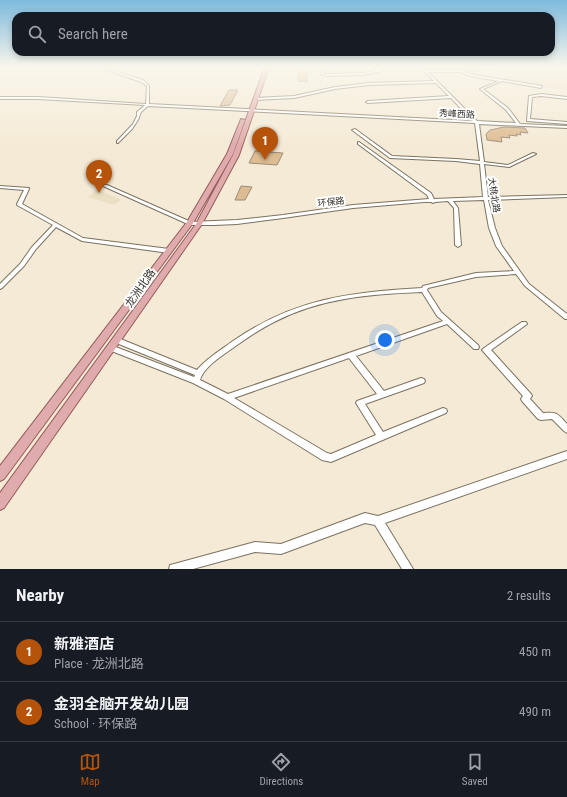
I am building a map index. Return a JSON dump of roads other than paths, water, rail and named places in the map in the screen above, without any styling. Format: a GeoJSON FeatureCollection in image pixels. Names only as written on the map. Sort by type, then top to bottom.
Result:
{"type":"FeatureCollection","features":[{"type":"Feature","properties":{"kind":"main road","name":"龙洲北路"},"geometry":{"type":"LineString","coordinates":[[0,504],[111,348],[194,224],[236,155],[256,94]]}},
{"type":"Feature","properties":{"kind":"main road","name":"龙洲北路"},"geometry":{"type":"LineString","coordinates":[[249,111],[258,94]]}},
{"type":"Feature","properties":{"kind":"main road","name":"龙洲北路"},"geometry":{"type":"LineString","coordinates":[[0,475],[169,251],[194,224]]}},
{"type":"Feature","properties":{"kind":"street"},"geometry":{"type":"LineString","coordinates":[[118,142],[131,127],[139,115],[139,112],[147,105],[148,94]]}},
{"type":"Feature","properties":{"kind":"street"},"geometry":{"type":"LineString","coordinates":[[256,99],[294,97],[310,94]]}},
{"type":"Feature","properties":{"kind":"street"},"geometry":{"type":"LineString","coordinates":[[449,94],[477,123]]}},
{"type":"Feature","properties":{"kind":"street"},"geometry":{"type":"LineString","coordinates":[[487,94],[507,109],[519,125]]}},
{"type":"Feature","properties":{"kind":"street"},"geometry":{"type":"LineString","coordinates":[[567,98],[541,95],[531,96],[528,120],[567,123]]}},
{"type":"Feature","properties":{"kind":"street"},"geometry":{"type":"LineString","coordinates":[[368,102],[452,97]]}},
{"type":"Feature","properties":{"kind":"street","name":"秀峰西路"},"geometry":{"type":"LineString","coordinates":[[0,98],[38,98],[566,128]]}},
{"type":"Feature","properties":{"kind":"street","name":"大桃北路"},"geometry":{"type":"LineString","coordinates":[[477,123],[486,199],[492,228],[499,246],[527,285],[567,318]]}},
{"type":"Feature","properties":{"kind":"street"},"geometry":{"type":"LineString","coordinates":[[354,130],[391,157],[509,166],[534,154]]}},
{"type":"Feature","properties":{"kind":"street"},"geometry":{"type":"LineString","coordinates":[[359,143],[428,194],[433,202]]}},
{"type":"Feature","properties":{"kind":"street","name":"环保路"},"geometry":{"type":"LineString","coordinates":[[105,186],[194,224],[226,224],[376,204],[567,196]]}},
{"type":"Feature","properties":{"kind":"street"},"geometry":{"type":"LineString","coordinates":[[0,187],[27,189],[19,204],[82,240],[169,251]]}},
{"type":"Feature","properties":{"kind":"street"},"geometry":{"type":"LineString","coordinates":[[450,201],[456,208],[458,245]]}},
{"type":"Feature","properties":{"kind":"street"},"geometry":{"type":"LineString","coordinates":[[0,287],[22,265],[34,248],[56,225]]}},
{"type":"Feature","properties":{"kind":"street"},"geometry":{"type":"LineString","coordinates":[[197,377],[238,341],[294,310],[320,301],[371,292],[424,290],[425,287],[476,275],[518,272]]}},
{"type":"Feature","properties":{"kind":"street"},"geometry":{"type":"LineString","coordinates":[[424,290],[439,314],[476,347]]}},
{"type":"Feature","properties":{"kind":"street"},"geometry":{"type":"LineString","coordinates":[[227,397],[447,322]]}},
{"type":"Feature","properties":{"kind":"street"},"geometry":{"type":"LineString","coordinates":[[524,324],[486,350],[528,396],[525,399],[541,417],[554,416],[567,429]]}},
{"type":"Feature","properties":{"kind":"street"},"geometry":{"type":"LineString","coordinates":[[116,340],[197,377],[324,458],[331,458],[443,411]]}},
{"type":"Feature","properties":{"kind":"street"},"geometry":{"type":"LineString","coordinates":[[111,348],[197,377]]}},
{"type":"Feature","properties":{"kind":"street"},"geometry":{"type":"LineString","coordinates":[[351,355],[382,395]]}},
{"type":"Feature","properties":{"kind":"street"},"geometry":{"type":"LineString","coordinates":[[382,437],[360,403],[421,381]]}},
{"type":"Feature","properties":{"kind":"street"},"geometry":{"type":"LineString","coordinates":[[174,569],[255,547],[281,549],[365,518],[378,521],[567,455]]}},
{"type":"Feature","properties":{"kind":"street"},"geometry":{"type":"LineString","coordinates":[[378,521],[408,569]]}},
{"type":"Feature","properties":{"kind":"place","name":"新雅酒店"},"geometry":{"type":"Point","coordinates":[265,160]}},
{"type":"Feature","properties":{"kind":"place","name":"金羽全脑开发幼儿园"},"geometry":{"type":"Point","coordinates":[99,193]}}]}
